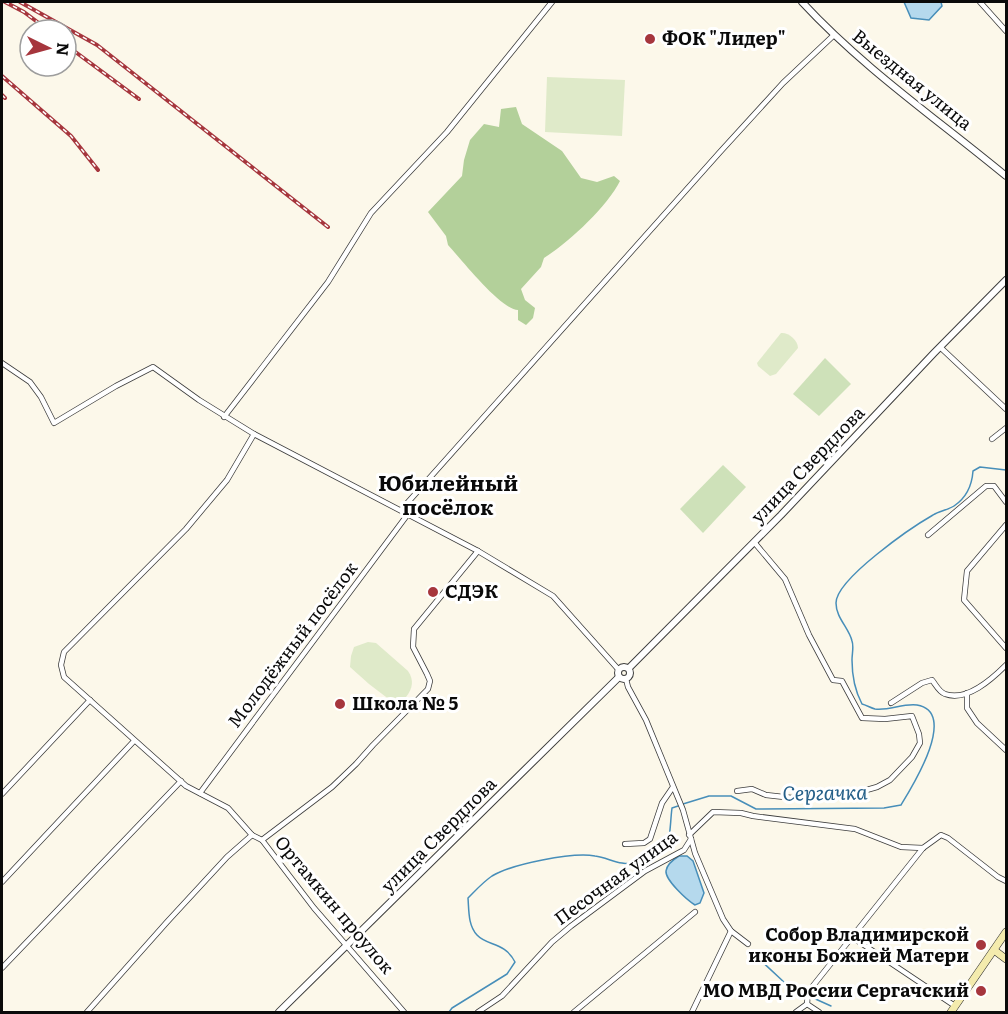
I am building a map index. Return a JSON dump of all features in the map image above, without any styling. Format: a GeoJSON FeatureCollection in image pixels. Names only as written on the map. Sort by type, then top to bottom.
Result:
{"type":"FeatureCollection","features":[{"type":"Feature","properties":{"kind":"main road"},"geometry":{"type":"LineString","coordinates":[[953,1009],[1006,932]]}},
{"type":"Feature","properties":{"kind":"main road"},"geometry":{"type":"LineString","coordinates":[[994,950],[1006,959]]}},
{"type":"Feature","properties":{"kind":"street"},"geometry":{"type":"LineString","coordinates":[[224,417],[328,282],[371,213],[447,132],[552,2]]}},
{"type":"Feature","properties":{"kind":"street","name":"Выездная улица"},"geometry":{"type":"LineString","coordinates":[[802,2],[870,67],[1006,176]]}},
{"type":"Feature","properties":{"kind":"street"},"geometry":{"type":"LineString","coordinates":[[980,2],[1006,31]]}},
{"type":"Feature","properties":{"kind":"street"},"geometry":{"type":"LineString","coordinates":[[401,510],[712,160],[783,83],[834,35]]}},
{"type":"Feature","properties":{"kind":"street","name":"улица Свердлова"},"geometry":{"type":"LineString","coordinates":[[628,668],[754,542],[1006,280]]}},
{"type":"Feature","properties":{"kind":"street"},"geometry":{"type":"LineString","coordinates":[[940,347],[1006,410]]}},
{"type":"Feature","properties":{"kind":"street"},"geometry":{"type":"LineString","coordinates":[[2,363],[30,382],[41,397],[54,423],[153,367],[224,417],[478,551],[553,596],[618,669],[617,673],[628,687],[646,720],[677,794],[690,837],[723,919],[731,931],[748,944]]}},
{"type":"Feature","properties":{"kind":"street"},"geometry":{"type":"LineString","coordinates":[[992,439],[1006,428]]}},
{"type":"Feature","properties":{"kind":"street","name":"Ортамкин проулок"},"geometry":{"type":"LineString","coordinates":[[254,434],[227,480],[186,529],[64,652],[61,665],[64,677],[181,781],[228,808],[252,835],[262,840],[308,900],[404,1012]]}},
{"type":"Feature","properties":{"kind":"street"},"geometry":{"type":"LineString","coordinates":[[928,535],[986,486],[994,486],[1006,502]]}},
{"type":"Feature","properties":{"kind":"street","name":"Молодёжный посёлок"},"geometry":{"type":"LineString","coordinates":[[200,793],[408,514]]}},
{"type":"Feature","properties":{"kind":"street"},"geometry":{"type":"LineString","coordinates":[[1006,525],[967,571],[964,600],[1006,648]]}},
{"type":"Feature","properties":{"kind":"street"},"geometry":{"type":"LineString","coordinates":[[737,791],[752,789],[766,795],[802,799],[839,791],[863,791],[878,787],[890,780],[912,757],[920,743],[912,716],[885,719],[862,718],[842,681],[833,680],[809,635],[785,579],[754,542]]}},
{"type":"Feature","properties":{"kind":"street"},"geometry":{"type":"LineString","coordinates":[[262,840],[332,787],[428,688],[430,681],[428,674],[413,647],[414,629],[478,551]]}},
{"type":"Feature","properties":{"kind":"street"},"geometry":{"type":"LineString","coordinates":[[891,703],[922,683],[932,680],[945,694],[967,693],[979,687],[1006,664]]}},
{"type":"Feature","properties":{"kind":"street"},"geometry":{"type":"LineString","coordinates":[[618,669],[625,666],[630,672],[622,678]]}},
{"type":"Feature","properties":{"kind":"street","name":"улица Свердлова"},"geometry":{"type":"LineString","coordinates":[[279,1012],[622,678]]}},
{"type":"Feature","properties":{"kind":"street"},"geometry":{"type":"LineString","coordinates":[[967,693],[967,708],[977,723],[1006,750]]}},
{"type":"Feature","properties":{"kind":"street"},"geometry":{"type":"LineString","coordinates":[[2,794],[90,700]]}},
{"type":"Feature","properties":{"kind":"street"},"geometry":{"type":"LineString","coordinates":[[2,882],[134,741]]}},
{"type":"Feature","properties":{"kind":"street"},"geometry":{"type":"LineString","coordinates":[[2,968],[181,781]]}},
{"type":"Feature","properties":{"kind":"street","name":"Песочная улица"},"geometry":{"type":"LineString","coordinates":[[625,844],[644,843],[650,839],[662,803],[673,787]]}},
{"type":"Feature","properties":{"kind":"street","name":"Песочная улица"},"geometry":{"type":"LineString","coordinates":[[478,1012],[502,996],[552,942],[571,926],[645,871],[684,850],[690,837],[713,812],[741,813],[855,829],[901,847],[922,848]]}},
{"type":"Feature","properties":{"kind":"street"},"geometry":{"type":"LineString","coordinates":[[87,1012],[182,905],[227,857],[252,835]]}},
{"type":"Feature","properties":{"kind":"street"},"geometry":{"type":"LineString","coordinates":[[796,1012],[807,1004],[808,992],[922,848],[941,835],[1006,881]]}},
{"type":"Feature","properties":{"kind":"street"},"geometry":{"type":"LineString","coordinates":[[573,1012],[695,912]]}},
{"type":"Feature","properties":{"kind":"street"},"geometry":{"type":"LineString","coordinates":[[692,1012],[731,931]]}},
{"type":"Feature","properties":{"kind":"street"},"geometry":{"type":"LineString","coordinates":[[852,937],[953,1009]]}},
{"type":"Feature","properties":{"kind":"street"},"geometry":{"type":"LineString","coordinates":[[807,1004],[819,1012]]}},
{"type":"Feature","properties":{"kind":"green space"},"geometry":{"type":"Polygon","coordinates":[[[547,77],[625,80],[622,136],[545,132],[547,77]]]}},
{"type":"Feature","properties":{"kind":"green space"},"geometry":{"type":"Polygon","coordinates":[[[516,107],[522,124],[562,151],[581,178],[597,182],[614,176],[620,181],[597,213],[544,258],[541,267],[521,289],[525,300],[535,308],[533,318],[526,325],[518,320],[518,310],[502,302],[471,272],[448,245],[446,236],[428,212],[462,176],[470,140],[484,124],[499,127],[501,109],[516,107]]]}},
{"type":"Feature","properties":{"kind":"green space"},"geometry":{"type":"Polygon","coordinates":[[[781,333],[792,337],[798,348],[776,374],[770,376],[757,363],[781,333]]]}},
{"type":"Feature","properties":{"kind":"green space"},"geometry":{"type":"Polygon","coordinates":[[[825,358],[851,384],[819,416],[793,394],[825,358]]]}},
{"type":"Feature","properties":{"kind":"green space"},"geometry":{"type":"Polygon","coordinates":[[[723,465],[746,487],[703,533],[680,509],[723,465]]]}},
{"type":"Feature","properties":{"kind":"green space"},"geometry":{"type":"Polygon","coordinates":[[[368,642],[376,643],[408,671],[412,684],[406,697],[390,700],[350,667],[354,647],[368,642]]]}},
{"type":"Feature","properties":{"kind":"water"},"geometry":{"type":"Polygon","coordinates":[[[904,2],[941,2],[942,6],[929,20],[911,18],[904,2]]]}},
{"type":"Feature","properties":{"kind":"water"},"geometry":{"type":"Polygon","coordinates":[[[679,856],[687,856],[693,861],[704,893],[700,903],[695,905],[677,890],[667,875],[668,866],[679,856]]]}},
{"type":"Feature","properties":{"kind":"waterway","name":"Сергачка"},"geometry":{"type":"LineString","coordinates":[[683,804],[709,796],[731,796],[756,809],[884,808],[901,805],[929,751],[934,721],[929,711],[917,705],[875,709],[862,704],[853,677],[853,643],[838,613],[836,603],[839,593],[848,581],[877,554],[923,521],[958,503],[968,491],[973,471],[980,467],[1006,470]]}},
{"type":"Feature","properties":{"kind":"waterway","name":"Сергачка"},"geometry":{"type":"LineString","coordinates":[[449,1012],[507,974],[515,962],[506,951],[477,935],[472,927],[468,898],[482,884],[492,876],[513,867],[558,857],[585,855],[628,864],[645,860],[666,850],[670,835],[672,808],[678,806]]}},
{"type":"Feature","properties":{"kind":"waterway"},"geometry":{"type":"LineString","coordinates":[[757,957],[785,983],[801,993]]}},
{"type":"Feature","properties":{"kind":"waterway"},"geometry":{"type":"LineString","coordinates":[[811,997],[831,1006]]}},
{"type":"Feature","properties":{"kind":"railway"},"geometry":{"type":"LineString","coordinates":[[5,2],[32,18]]}},
{"type":"Feature","properties":{"kind":"railway"},"geometry":{"type":"LineString","coordinates":[[20,2],[97,45],[328,227]]}},
{"type":"Feature","properties":{"kind":"railway"},"geometry":{"type":"LineString","coordinates":[[78,54],[139,99]]}},
{"type":"Feature","properties":{"kind":"railway"},"geometry":{"type":"LineString","coordinates":[[2,76],[71,136],[98,170]]}},
{"type":"Feature","properties":{"kind":"railway"},"geometry":{"type":"LineString","coordinates":[[2,95],[5,98]]}},
{"type":"Feature","properties":{"kind":"place","name":"ФОК \"Лидер\""},"geometry":{"type":"Point","coordinates":[650,39]}},
{"type":"Feature","properties":{"kind":"place","name":"СДЭК"},"geometry":{"type":"Point","coordinates":[433,592]}},
{"type":"Feature","properties":{"kind":"place","name":"Школа № 5"},"geometry":{"type":"Point","coordinates":[340,704]}},
{"type":"Feature","properties":{"kind":"place","name":"Собор Владимирской иконы Божией Матери"},"geometry":{"type":"Point","coordinates":[981,945]}},
{"type":"Feature","properties":{"kind":"place","name":"МО МВД России Сергачский"},"geometry":{"type":"Point","coordinates":[981,991]}},
{"type":"Feature","properties":{"kind":"district","name":"Юбилейный посёлок"},"geometry":{"type":"Point","coordinates":[448,496]}}]}
